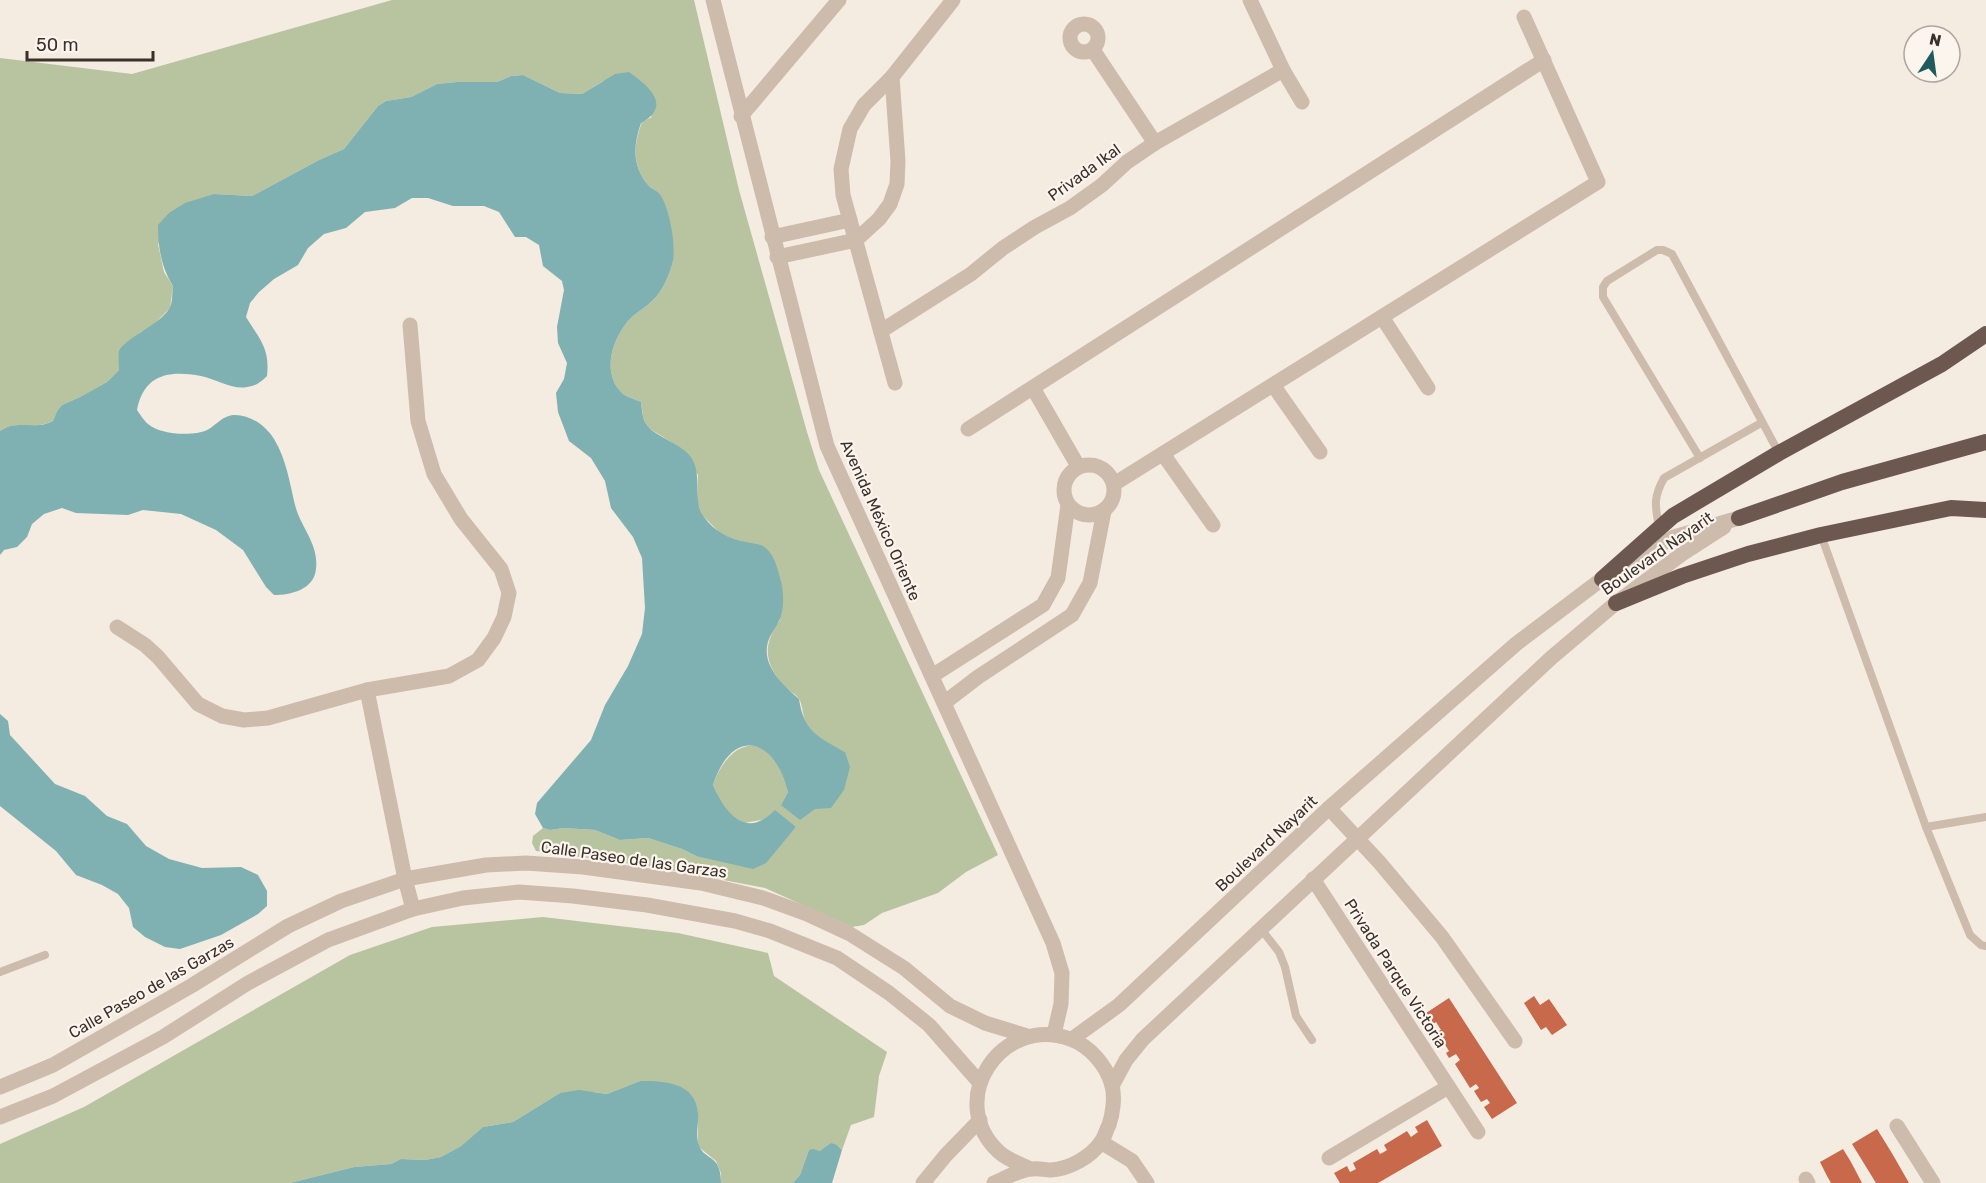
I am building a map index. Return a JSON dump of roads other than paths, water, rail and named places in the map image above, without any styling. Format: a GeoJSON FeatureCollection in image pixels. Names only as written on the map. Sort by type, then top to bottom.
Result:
{"type":"FeatureCollection","features":[{"type":"Feature","properties":{"kind":"highway"},"geometry":{"type":"LineString","coordinates":[[1602,579],[1673,516],[1779,453],[1942,364],[1986,334]]}},
{"type":"Feature","properties":{"kind":"highway"},"geometry":{"type":"LineString","coordinates":[[1739,518],[1842,482],[1986,442]]}},
{"type":"Feature","properties":{"kind":"highway"},"geometry":{"type":"LineString","coordinates":[[1616,603],[1693,572],[1748,554],[1821,535],[1951,508],[1986,510]]}},
{"type":"Feature","properties":{"kind":"street","name":"Avenida México Oriente"},"geometry":{"type":"LineString","coordinates":[[713,0],[827,446],[1053,943],[1062,973],[1061,1004],[1054,1034]]}},
{"type":"Feature","properties":{"kind":"street"},"geometry":{"type":"LineString","coordinates":[[741,116],[839,0]]}},
{"type":"Feature","properties":{"kind":"street"},"geometry":{"type":"LineString","coordinates":[[895,383],[843,195],[841,169],[850,129],[864,105],[892,77],[953,0]]}},
{"type":"Feature","properties":{"kind":"street"},"geometry":{"type":"LineString","coordinates":[[1250,0],[1283,70],[1302,102]]}},
{"type":"Feature","properties":{"kind":"street"},"geometry":{"type":"LineString","coordinates":[[1114,484],[1598,182],[1524,17]]}},
{"type":"Feature","properties":{"kind":"street"},"geometry":{"type":"LineString","coordinates":[[1093,50],[1155,143]]}},
{"type":"Feature","properties":{"kind":"street"},"geometry":{"type":"LineString","coordinates":[[968,429],[1544,60]]}},
{"type":"Feature","properties":{"kind":"street","name":"Privada Ikal"},"geometry":{"type":"LineString","coordinates":[[881,332],[971,274],[1003,248],[1035,227],[1070,208],[1155,143],[1283,70]]}},
{"type":"Feature","properties":{"kind":"street"},"geometry":{"type":"LineString","coordinates":[[777,257],[856,240],[879,219],[890,204],[897,184],[898,161],[892,77]]}},
{"type":"Feature","properties":{"kind":"street"},"geometry":{"type":"LineString","coordinates":[[772,237],[850,220]]}},
{"type":"Feature","properties":{"kind":"street"},"geometry":{"type":"LineString","coordinates":[[1382,317],[1428,388]]}},
{"type":"Feature","properties":{"kind":"street"},"geometry":{"type":"LineString","coordinates":[[117,627],[145,645],[158,657],[198,704],[222,716],[244,720],[268,718],[367,690],[449,676],[478,660],[494,638],[504,617],[509,593],[501,569],[461,519],[434,474],[418,421],[410,325]]}},
{"type":"Feature","properties":{"kind":"street"},"geometry":{"type":"LineString","coordinates":[[1273,385],[1320,452]]}},
{"type":"Feature","properties":{"kind":"street"},"geometry":{"type":"LineString","coordinates":[[1033,388],[1078,466]]}},
{"type":"Feature","properties":{"kind":"street"},"geometry":{"type":"LineString","coordinates":[[1163,454],[1213,525]]}},
{"type":"Feature","properties":{"kind":"street"},"geometry":{"type":"LineString","coordinates":[[932,676],[1043,605],[1058,578],[1068,505],[1063,491],[1067,476],[1078,466],[1093,465],[1106,471],[1114,484],[1113,499],[1104,511],[1090,583],[1072,615],[978,677],[944,703]]}},
{"type":"Feature","properties":{"kind":"street"},"geometry":{"type":"LineString","coordinates":[[1068,505],[1078,513],[1091,515],[1104,511]]}},
{"type":"Feature","properties":{"kind":"street","name":"Boulevard Nayarit"},"geometry":{"type":"LineString","coordinates":[[1072,1039],[1119,1005],[1329,808],[1516,644],[1602,579],[1674,537],[1739,518]]}},
{"type":"Feature","properties":{"kind":"street","name":"Boulevard Nayarit"},"geometry":{"type":"LineString","coordinates":[[1112,1086],[1126,1060],[1143,1039],[1551,658],[1616,603],[1682,554],[1739,518]]}},
{"type":"Feature","properties":{"kind":"street"},"geometry":{"type":"LineString","coordinates":[[367,690],[413,909]]}},
{"type":"Feature","properties":{"kind":"street"},"geometry":{"type":"LineString","coordinates":[[1329,808],[1380,863],[1442,937],[1515,1041]]}},
{"type":"Feature","properties":{"kind":"street","name":"Calle Paseo de las Garzas"},"geometry":{"type":"LineString","coordinates":[[0,1087],[53,1065],[191,986],[288,926],[340,901],[405,879],[486,865],[525,863],[583,867],[701,884],[763,898],[807,914],[850,934],[904,968],[950,1006],[985,1023],[1027,1036]]}},
{"type":"Feature","properties":{"kind":"street","name":"Privada Parque Victoria"},"geometry":{"type":"LineString","coordinates":[[1313,879],[1478,1132]]}},
{"type":"Feature","properties":{"kind":"street"},"geometry":{"type":"LineString","coordinates":[[0,1117],[53,1096],[163,1037],[248,983],[328,940],[413,909],[463,898],[519,892],[646,905],[735,921],[770,931],[837,958],[889,993],[929,1025],[980,1083]]}},
{"type":"Feature","properties":{"kind":"street"},"geometry":{"type":"LineString","coordinates":[[837,958],[850,934]]}},
{"type":"Feature","properties":{"kind":"street"},"geometry":{"type":"LineString","coordinates":[[1054,1034],[1072,1039],[1090,1051],[1104,1067],[1112,1086],[1113,1115],[1101,1142],[1088,1156],[1070,1166],[1051,1170],[1031,1168],[1014,1162],[999,1152],[987,1137],[980,1120],[977,1102],[980,1083],[986,1067],[997,1053],[1027,1036],[1054,1034]]}},
{"type":"Feature","properties":{"kind":"street"},"geometry":{"type":"LineString","coordinates":[[1329,1158],[1448,1087]]}},
{"type":"Feature","properties":{"kind":"street"},"geometry":{"type":"LineString","coordinates":[[923,1183],[980,1120]]}},
{"type":"Feature","properties":{"kind":"street"},"geometry":{"type":"LineString","coordinates":[[1897,1126],[1933,1183]]}},
{"type":"Feature","properties":{"kind":"street"},"geometry":{"type":"LineString","coordinates":[[1101,1142],[1132,1161],[1147,1183]]}},
{"type":"Feature","properties":{"kind":"street"},"geometry":{"type":"LineString","coordinates":[[994,1183],[1031,1168]]}},
{"type":"Feature","properties":{"kind":"lane"},"geometry":{"type":"LineString","coordinates":[[1700,458],[1603,297],[1603,287],[1607,281],[1657,250],[1672,254],[1779,453]]}},
{"type":"Feature","properties":{"kind":"lane"},"geometry":{"type":"LineString","coordinates":[[1659,527],[1655,501],[1657,490],[1664,478],[1761,423]]}},
{"type":"Feature","properties":{"kind":"lane"},"geometry":{"type":"LineString","coordinates":[[1821,535],[1926,827],[1970,935],[1981,945],[1986,946]]}},
{"type":"Feature","properties":{"kind":"lane"},"geometry":{"type":"LineString","coordinates":[[1926,827],[1986,817]]}},
{"type":"Feature","properties":{"kind":"lane"},"geometry":{"type":"LineString","coordinates":[[1261,929],[1279,952],[1285,967],[1296,1017],[1312,1040]]}},
{"type":"Feature","properties":{"kind":"lane"},"geometry":{"type":"LineString","coordinates":[[0,972],[45,955]]}},
{"type":"Feature","properties":{"kind":"water"},"geometry":{"type":"Polygon","coordinates":[[[629,72],[650,90],[656,103],[650,116],[641,123],[636,140],[636,156],[643,179],[660,194],[667,209],[673,239],[673,258],[669,275],[659,293],[628,321],[620,333],[611,358],[612,376],[623,394],[641,402],[644,419],[649,428],[690,456],[696,471],[700,510],[708,522],[728,536],[763,546],[772,556],[781,583],[783,600],[782,613],[768,643],[769,662],[772,670],[799,699],[804,719],[809,726],[820,737],[845,752],[850,767],[844,790],[831,808],[815,809],[800,820],[781,805],[788,792],[782,773],[764,750],[753,746],[742,747],[731,753],[721,766],[713,785],[730,813],[746,823],[755,823],[765,819],[775,810],[796,827],[766,863],[753,869],[696,856],[648,838],[620,840],[595,830],[564,828],[550,830],[543,828],[535,814],[537,803],[591,740],[605,705],[628,666],[642,634],[645,608],[642,558],[633,537],[611,508],[605,481],[591,458],[569,441],[558,412],[556,393],[564,379],[567,363],[558,343],[557,327],[564,290],[562,281],[543,266],[539,245],[526,237],[515,237],[499,212],[484,206],[453,206],[428,198],[412,198],[395,208],[365,212],[346,228],[324,234],[308,248],[298,265],[274,279],[250,303],[246,317],[263,345],[267,358],[267,376],[263,380],[253,386],[241,388],[201,376],[169,375],[152,382],[140,398],[137,410],[147,423],[161,431],[178,434],[203,432],[229,416],[239,415],[262,425],[271,434],[282,454],[295,505],[315,552],[316,569],[311,582],[306,586],[287,594],[274,595],[266,587],[243,550],[216,530],[181,514],[143,510],[128,515],[76,513],[62,508],[44,514],[32,524],[27,537],[17,547],[4,550],[0,555],[0,431],[14,425],[41,425],[53,421],[62,405],[107,382],[119,370],[119,351],[122,346],[158,320],[169,309],[173,286],[161,257],[158,225],[169,213],[185,203],[214,194],[252,196],[344,149],[378,106],[386,101],[411,97],[437,84],[497,82],[511,76],[523,75],[560,93],[582,94],[615,74],[629,72]]]}},
{"type":"Feature","properties":{"kind":"water"},"geometry":{"type":"Polygon","coordinates":[[[0,714],[8,721],[10,735],[55,784],[85,796],[107,816],[127,824],[146,846],[169,859],[202,868],[241,867],[258,875],[267,891],[267,906],[258,914],[221,935],[180,949],[165,947],[145,937],[133,927],[129,908],[118,894],[76,875],[56,851],[0,806],[0,714]]]}},
{"type":"Feature","properties":{"kind":"water"},"geometry":{"type":"Polygon","coordinates":[[[640,1081],[677,1085],[691,1095],[698,1113],[699,1145],[718,1167],[721,1183],[290,1183],[354,1167],[391,1164],[401,1159],[425,1160],[441,1157],[461,1146],[483,1127],[513,1122],[560,1093],[579,1090],[607,1094],[640,1081]]]}},
{"type":"Feature","properties":{"kind":"water"},"geometry":{"type":"Polygon","coordinates":[[[831,1143],[842,1150],[832,1183],[793,1183],[800,1175],[809,1150],[820,1151],[831,1143]]]}}]}
